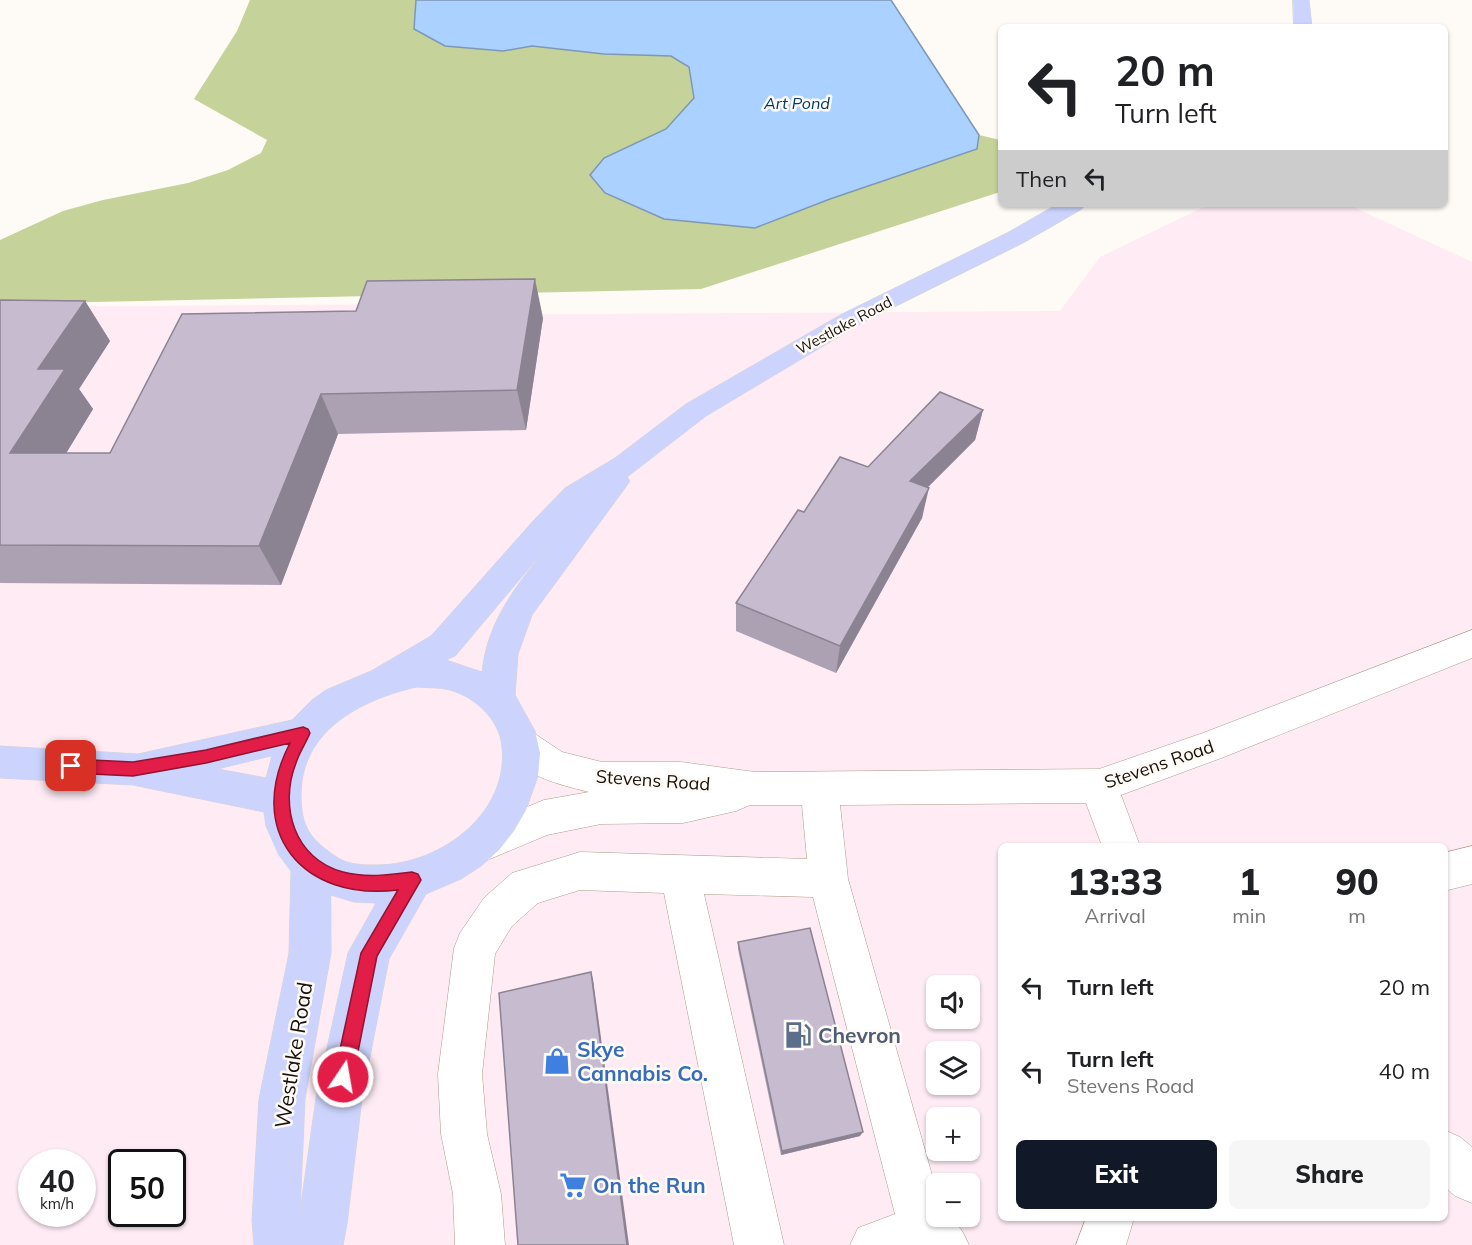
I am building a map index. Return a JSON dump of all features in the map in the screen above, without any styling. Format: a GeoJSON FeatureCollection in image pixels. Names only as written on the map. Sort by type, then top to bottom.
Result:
{"type":"FeatureCollection","features":[{"type":"Feature","properties":{"kind":"main road"},"geometry":{"type":"LineString","coordinates":[[1301,0],[1304,24]]}},
{"type":"Feature","properties":{"kind":"main road","name":"Westlake Road"},"geometry":{"type":"LineString","coordinates":[[384,679],[443,646],[576,496],[625,465],[696,410],[851,320],[1015,238],[1069,207]]}},
{"type":"Feature","properties":{"kind":"main road","name":"Westlake Road"},"geometry":{"type":"LineString","coordinates":[[497,698],[501,654],[517,610],[597,506],[625,465]]}},
{"type":"Feature","properties":{"kind":"main road"},"geometry":{"type":"LineString","coordinates":[[416,673],[447,675],[474,683],[497,698],[513,720],[522,745],[520,779],[505,814],[478,846],[447,867],[412,880],[375,885],[340,879],[311,864],[294,846],[283,823],[280,798],[288,763],[303,733],[329,708],[356,691],[384,679],[416,673]]}},
{"type":"Feature","properties":{"kind":"main road"},"geometry":{"type":"LineString","coordinates":[[133,769],[206,756],[303,733]]}},
{"type":"Feature","properties":{"kind":"main road"},"geometry":{"type":"LineString","coordinates":[[0,762],[133,769],[280,798]]}},
{"type":"Feature","properties":{"kind":"main road","name":"Westlake Road"},"geometry":{"type":"LineString","coordinates":[[279,1245],[276,1220],[282,1099],[309,953],[311,864]]}},
{"type":"Feature","properties":{"kind":"main road"},"geometry":{"type":"LineString","coordinates":[[318,1245],[323,1224],[339,1098],[369,953],[412,880]]}},
{"type":"Feature","properties":{"kind":"street","name":"Stevens Road"},"geometry":{"type":"LineString","coordinates":[[522,745],[552,766],[603,779],[681,779],[755,789],[1099,786],[1211,746],[1472,644]]}},
{"type":"Feature","properties":{"kind":"street"},"geometry":{"type":"LineString","coordinates":[[1099,786],[1120,843]]}},
{"type":"Feature","properties":{"kind":"street"},"geometry":{"type":"LineString","coordinates":[[819,788],[828,879],[934,1237],[875,1245]]}},
{"type":"Feature","properties":{"kind":"street","name":"Stevens Road"},"geometry":{"type":"LineString","coordinates":[[478,846],[544,818],[602,807],[683,806],[755,789]]}},
{"type":"Feature","properties":{"kind":"street"},"geometry":{"type":"LineString","coordinates":[[1448,871],[1472,865]]}},
{"type":"Feature","properties":{"kind":"street"},"geometry":{"type":"LineString","coordinates":[[480,1245],[477,1194],[464,1134],[460,1074],[476,948],[498,912],[526,887],[580,871],[828,879]]}},
{"type":"Feature","properties":{"kind":"street"},"geometry":{"type":"LineString","coordinates":[[680,874],[759,1245]]}},
{"type":"Feature","properties":{"kind":"street"},"geometry":{"type":"LineString","coordinates":[[1448,1157],[1472,1179]]}},
{"type":"Feature","properties":{"kind":"street"},"geometry":{"type":"LineString","coordinates":[[1101,1245],[1109,1221]]}},
{"type":"Feature","properties":{"kind":"shaded area"},"geometry":{"type":"Polygon","coordinates":[[[1204,207],[1353,207],[1472,262],[1472,1245],[0,1245],[0,307],[440,304],[437,315],[1060,311],[1100,257],[1204,207]]]}},
{"type":"Feature","properties":{"kind":"green space"},"geometry":{"type":"Polygon","coordinates":[[[250,0],[416,0],[415,29],[503,51],[532,46],[604,54],[671,56],[689,68],[694,98],[666,129],[604,158],[755,228],[830,199],[977,149],[979,135],[998,140],[998,193],[701,289],[0,304],[0,240],[63,211],[103,200],[188,183],[228,170],[261,153],[267,140],[194,99],[237,31],[250,0]]]}},
{"type":"Feature","properties":{"kind":"water","name":"Art Pond"},"geometry":{"type":"Polygon","coordinates":[[[416,0],[891,0],[979,135],[977,149],[830,199],[755,228],[664,219],[605,193],[590,175],[604,158],[666,129],[694,98],[689,67],[671,56],[604,54],[532,46],[503,51],[445,46],[414,29],[416,0]]]}},
{"type":"Feature","properties":{"kind":"building"},"geometry":{"type":"Polygon","coordinates":[[[535,279],[517,390],[321,394],[259,546],[0,545],[0,300],[85,301],[38,369],[65,369],[10,453],[110,453],[182,314],[356,311],[367,281],[535,279]]]}},
{"type":"Feature","properties":{"kind":"building"},"geometry":{"type":"Polygon","coordinates":[[[940,392],[983,410],[910,481],[929,488],[840,646],[736,603],[798,510],[804,512],[840,457],[868,467],[940,392]]]}},
{"type":"Feature","properties":{"kind":"building"},"geometry":{"type":"Polygon","coordinates":[[[810,928],[863,1132],[782,1151],[738,942],[810,928]]]}},
{"type":"Feature","properties":{"kind":"building"},"geometry":{"type":"Polygon","coordinates":[[[591,972],[627,1245],[518,1245],[499,993],[591,972]]]}},
{"type":"Feature","properties":{"kind":"place","name":"Chevron"},"geometry":{"type":"Point","coordinates":[798,1035]}},
{"type":"Feature","properties":{"kind":"place","name":"Skye Cannabis Co."},"geometry":{"type":"Point","coordinates":[557,1061]}},
{"type":"Feature","properties":{"kind":"place","name":"On the Run"},"geometry":{"type":"Point","coordinates":[573,1185]}},
{"type":"Feature","properties":{"kind":"route"},"geometry":{"type":"LineString","coordinates":[[71,766],[133,769],[206,756],[303,733],[288,763],[280,798],[283,823],[294,846],[311,864],[340,879],[375,885],[412,880],[369,953],[343,1077]]}}]}
